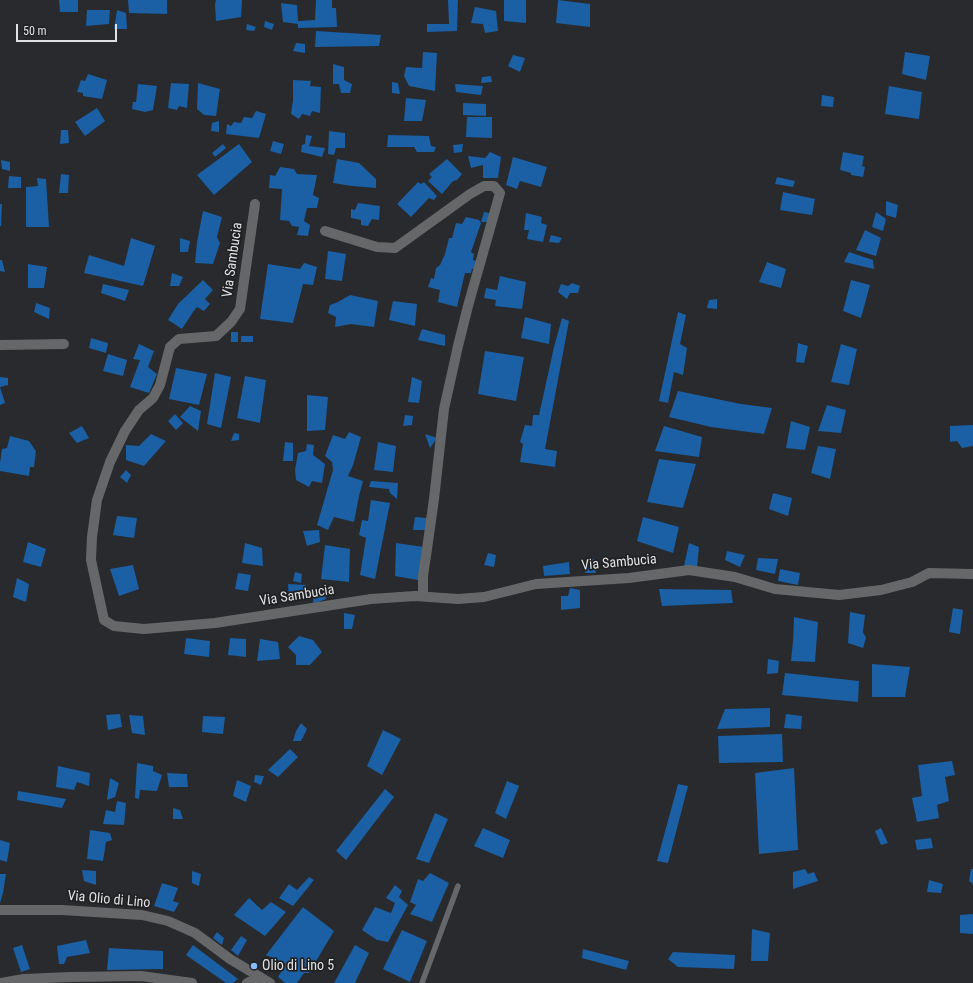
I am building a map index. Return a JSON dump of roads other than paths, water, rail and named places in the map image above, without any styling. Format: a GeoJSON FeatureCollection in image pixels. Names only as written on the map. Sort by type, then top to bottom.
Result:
{"type":"FeatureCollection","features":[{"type":"Feature","properties":{"kind":"street"},"geometry":{"type":"LineString","coordinates":[[325,230],[377,247],[394,248],[470,194],[484,186],[494,186],[500,193],[468,306],[444,409],[423,576],[423,596]]}},
{"type":"Feature","properties":{"kind":"street","name":"Via Sambucia"},"geometry":{"type":"LineString","coordinates":[[255,204],[240,309],[232,322],[216,336],[179,339],[170,347],[160,385],[153,398],[140,410],[125,431],[110,462],[97,500],[92,537],[91,560],[104,620],[114,626],[144,629],[216,623],[371,599],[415,596],[458,599],[484,597],[536,584],[629,578],[688,570],[735,577],[775,589],[839,595],[881,590],[912,582],[929,572],[973,574]]}},
{"type":"Feature","properties":{"kind":"street"},"geometry":{"type":"LineString","coordinates":[[0,345],[64,344]]}},
{"type":"Feature","properties":{"kind":"street","name":"Via Olio di Lino"},"geometry":{"type":"LineString","coordinates":[[0,910],[62,910],[142,915],[168,921],[195,933],[230,959],[270,983]]}},
{"type":"Feature","properties":{"kind":"street"},"geometry":{"type":"LineString","coordinates":[[0,983],[24,979],[141,976],[192,983]]}},
{"type":"Feature","properties":{"kind":"street"},"geometry":{"type":"LineString","coordinates":[[247,983],[260,977]]}},
{"type":"Feature","properties":{"kind":"lane"},"geometry":{"type":"LineString","coordinates":[[422,983],[458,886]]}},
{"type":"Feature","properties":{"kind":"place","name":"Olio di Lino 5"},"geometry":{"type":"Point","coordinates":[254,966]}}]}
